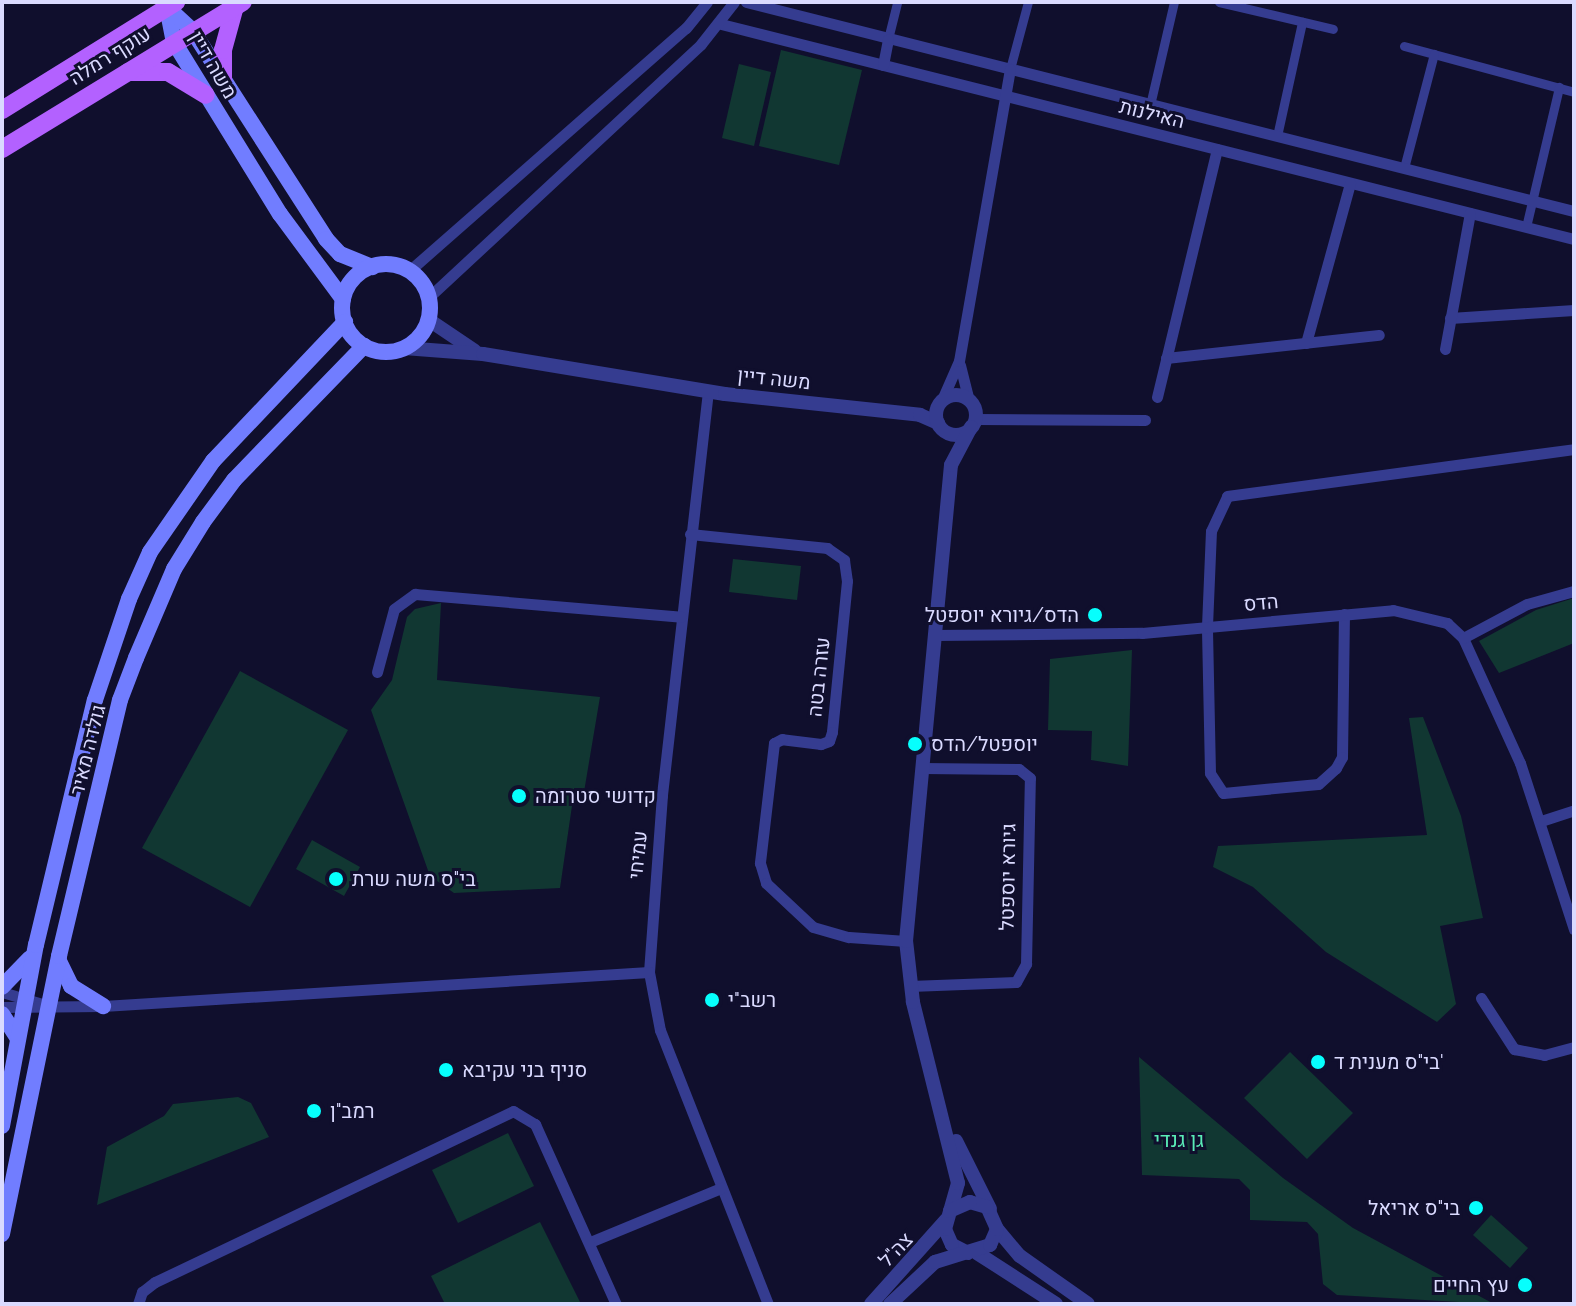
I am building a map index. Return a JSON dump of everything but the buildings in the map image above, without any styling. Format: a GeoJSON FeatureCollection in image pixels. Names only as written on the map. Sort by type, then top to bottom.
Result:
{"type":"FeatureCollection","features":[{"type":"Feature","properties":{"kind":"main road"},"geometry":{"type":"LineString","coordinates":[[223,79],[223,50],[239,4]]}},
{"type":"Feature","properties":{"kind":"main road","name":"עוקף רמלה"},"geometry":{"type":"LineString","coordinates":[[2,149],[239,4]]}},
{"type":"Feature","properties":{"kind":"main road","name":"עוקף רמלה"},"geometry":{"type":"LineString","coordinates":[[2,110],[171,5]]}},
{"type":"Feature","properties":{"kind":"main road","name":"משה דיין"},"geometry":{"type":"LineString","coordinates":[[171,5],[192,30],[326,239],[340,254],[372,267]]}},
{"type":"Feature","properties":{"kind":"main road","name":"משה דיין"},"geometry":{"type":"LineString","coordinates":[[171,5],[174,42],[280,214],[343,299]]}},
{"type":"Feature","properties":{"kind":"main road"},"geometry":{"type":"LineString","coordinates":[[122,74],[168,72],[206,95]]}},
{"type":"Feature","properties":{"kind":"main road"},"geometry":{"type":"LineString","coordinates":[[397,266],[409,271],[429,297],[429,320],[404,348],[377,351],[364,346],[345,322],[343,299],[353,280],[372,267],[397,266]]}},
{"type":"Feature","properties":{"kind":"main road","name":"גולדה מאיר"},"geometry":{"type":"LineString","coordinates":[[2,1126],[36,945],[95,700],[150,552],[213,461],[345,322]]}},
{"type":"Feature","properties":{"kind":"main road","name":"גולדה מאיר"},"geometry":{"type":"LineString","coordinates":[[2,1234],[59,956],[120,700],[174,569],[234,480],[364,346]]}},
{"type":"Feature","properties":{"kind":"main road"},"geometry":{"type":"LineString","coordinates":[[2,990],[20,974],[36,945]]}},
{"type":"Feature","properties":{"kind":"main road"},"geometry":{"type":"LineString","coordinates":[[59,956],[71,986],[103,1006]]}},
{"type":"Feature","properties":{"kind":"main road"},"geometry":{"type":"LineString","coordinates":[[2,1014],[17,1037]]}},
{"type":"Feature","properties":{"kind":"street"},"geometry":{"type":"LineString","coordinates":[[409,271],[686,28],[707,2]]}},
{"type":"Feature","properties":{"kind":"street"},"geometry":{"type":"LineString","coordinates":[[429,297],[721,24],[734,2]]}},
{"type":"Feature","properties":{"kind":"street","name":"האילנות"},"geometry":{"type":"LineString","coordinates":[[746,2],[1574,211]]}},
{"type":"Feature","properties":{"kind":"street"},"geometry":{"type":"LineString","coordinates":[[883,65],[897,2]]}},
{"type":"Feature","properties":{"kind":"street"},"geometry":{"type":"LineString","coordinates":[[1028,2],[1004,96],[959,361],[939,405],[951,465],[906,941],[910,986],[944,1115],[958,1183],[948,1216],[947,1237],[1056,1304]]}},
{"type":"Feature","properties":{"kind":"street"},"geometry":{"type":"LineString","coordinates":[[1150,105],[1174,2]]}},
{"type":"Feature","properties":{"kind":"street"},"geometry":{"type":"LineString","coordinates":[[1219,2],[1333,29]]}},
{"type":"Feature","properties":{"kind":"street"},"geometry":{"type":"LineString","coordinates":[[1277,136],[1302,22]]}},
{"type":"Feature","properties":{"kind":"street","name":"האילנות"},"geometry":{"type":"LineString","coordinates":[[721,24],[1574,239]]}},
{"type":"Feature","properties":{"kind":"street"},"geometry":{"type":"LineString","coordinates":[[1404,46],[1574,92]]}},
{"type":"Feature","properties":{"kind":"street"},"geometry":{"type":"LineString","coordinates":[[1404,168],[1434,54]]}},
{"type":"Feature","properties":{"kind":"street"},"geometry":{"type":"LineString","coordinates":[[1526,227],[1559,87]]}},
{"type":"Feature","properties":{"kind":"street"},"geometry":{"type":"LineString","coordinates":[[1157,397],[1217,149]]}},
{"type":"Feature","properties":{"kind":"street"},"geometry":{"type":"LineString","coordinates":[[1306,343],[1350,183]]}},
{"type":"Feature","properties":{"kind":"street"},"geometry":{"type":"LineString","coordinates":[[1445,349],[1470,213]]}},
{"type":"Feature","properties":{"kind":"street"},"geometry":{"type":"LineString","coordinates":[[1450,318],[1574,310]]}},
{"type":"Feature","properties":{"kind":"street","name":"משה דיין"},"geometry":{"type":"LineString","coordinates":[[429,320],[483,354]]}},
{"type":"Feature","properties":{"kind":"street"},"geometry":{"type":"LineString","coordinates":[[1166,358],[1379,335]]}},
{"type":"Feature","properties":{"kind":"street","name":"משה דיין"},"geometry":{"type":"LineString","coordinates":[[404,348],[483,354],[708,391],[920,415],[941,427]]}},
{"type":"Feature","properties":{"kind":"street"},"geometry":{"type":"LineString","coordinates":[[951,465],[973,423],[959,361]]}},
{"type":"Feature","properties":{"kind":"street","name":"עמיחי"},"geometry":{"type":"LineString","coordinates":[[708,391],[681,617],[649,972],[660,1030],[768,1304]]}},
{"type":"Feature","properties":{"kind":"street"},"geometry":{"type":"LineString","coordinates":[[939,405],[958,395],[969,400]]}},
{"type":"Feature","properties":{"kind":"street","name":"משה דיין"},"geometry":{"type":"LineString","coordinates":[[920,415],[939,405]]}},
{"type":"Feature","properties":{"kind":"street"},"geometry":{"type":"LineString","coordinates":[[941,427],[962,434],[973,423],[1145,420]]}},
{"type":"Feature","properties":{"kind":"street"},"geometry":{"type":"LineString","coordinates":[[1344,614],[1342,757],[1336,768],[1318,784],[1235,795],[1223,793],[1211,780],[1207,626],[1211,531],[1227,496],[1574,449]]}},
{"type":"Feature","properties":{"kind":"street","name":"עזרה בטה"},"geometry":{"type":"LineString","coordinates":[[690,534],[827,548],[844,560],[847,581],[832,732],[829,741],[821,744],[782,739],[774,743],[760,863],[766,883],[813,927],[849,937],[906,941]]}},
{"type":"Feature","properties":{"kind":"street"},"geometry":{"type":"LineString","coordinates":[[1574,591],[1527,604],[1463,638],[1541,821],[1574,929]]}},
{"type":"Feature","properties":{"kind":"street"},"geometry":{"type":"LineString","coordinates":[[377,672],[394,609],[415,594],[681,617]]}},
{"type":"Feature","properties":{"kind":"street","name":"הדס"},"geometry":{"type":"LineString","coordinates":[[934,635],[1039,637],[1412,611],[1447,623],[1463,638]]}},
{"type":"Feature","properties":{"kind":"street","name":"גיורא יוספטל"},"geometry":{"type":"LineString","coordinates":[[910,986],[1016,982],[1026,964],[1030,778],[1019,769],[922,768]]}},
{"type":"Feature","properties":{"kind":"street"},"geometry":{"type":"LineString","coordinates":[[1541,821],[1574,810]]}},
{"type":"Feature","properties":{"kind":"street"},"geometry":{"type":"LineString","coordinates":[[2,1007],[24,1003],[103,1006],[649,972]]}},
{"type":"Feature","properties":{"kind":"street"},"geometry":{"type":"LineString","coordinates":[[2,990],[24,1003]]}},
{"type":"Feature","properties":{"kind":"street"},"geometry":{"type":"LineString","coordinates":[[1481,998],[1514,1049],[1544,1055],[1574,1047]]}},
{"type":"Feature","properties":{"kind":"street"},"geometry":{"type":"LineString","coordinates":[[138,1304],[142,1292],[155,1282],[513,1111],[535,1124],[616,1304]]}},
{"type":"Feature","properties":{"kind":"street"},"geometry":{"type":"LineString","coordinates":[[944,1115],[995,1221],[1020,1256],[1088,1304]]}},
{"type":"Feature","properties":{"kind":"street"},"geometry":{"type":"LineString","coordinates":[[590,1242],[721,1188]]}},
{"type":"Feature","properties":{"kind":"street"},"geometry":{"type":"LineString","coordinates":[[948,1216],[970,1202],[995,1221]]}},
{"type":"Feature","properties":{"kind":"street","name":"צה\"ל"},"geometry":{"type":"LineString","coordinates":[[871,1304],[948,1216]]}},
{"type":"Feature","properties":{"kind":"street"},"geometry":{"type":"LineString","coordinates":[[972,1253],[990,1245],[995,1221]]}},
{"type":"Feature","properties":{"kind":"street","name":"צה\"ל"},"geometry":{"type":"LineString","coordinates":[[890,1304],[935,1262],[972,1253]]}},
{"type":"Feature","properties":{"kind":"green space"},"geometry":{"type":"Polygon","coordinates":[[[781,50],[862,70],[839,165],[759,146],[781,50]]]}},
{"type":"Feature","properties":{"kind":"green space"},"geometry":{"type":"Polygon","coordinates":[[[739,64],[771,72],[754,146],[722,138],[739,64]]]}},
{"type":"Feature","properties":{"kind":"green space"},"geometry":{"type":"Polygon","coordinates":[[[733,559],[801,566],[797,600],[729,592],[733,559]]]}},
{"type":"Feature","properties":{"kind":"green space"},"geometry":{"type":"Polygon","coordinates":[[[1574,598],[1574,643],[1499,673],[1479,641],[1536,610],[1574,598]]]}},
{"type":"Feature","properties":{"kind":"green space"},"geometry":{"type":"Polygon","coordinates":[[[441,603],[437,680],[600,697],[584,792],[574,792],[560,888],[454,893],[430,876],[371,710],[392,680],[407,617],[415,609],[441,603]]]}},
{"type":"Feature","properties":{"kind":"green space"},"geometry":{"type":"Polygon","coordinates":[[[1132,650],[1128,766],[1091,760],[1092,731],[1048,730],[1050,659],[1132,650]]]}},
{"type":"Feature","properties":{"kind":"green space"},"geometry":{"type":"Polygon","coordinates":[[[240,671],[348,730],[250,907],[142,848],[240,671]]]}},
{"type":"Feature","properties":{"kind":"green space"},"geometry":{"type":"Polygon","coordinates":[[[1423,717],[1461,816],[1483,918],[1440,926],[1456,1004],[1437,1022],[1326,952],[1253,887],[1213,867],[1218,846],[1427,835],[1409,718],[1423,717]]]}},
{"type":"Feature","properties":{"kind":"green space"},"geometry":{"type":"Polygon","coordinates":[[[312,840],[360,867],[344,896],[296,869],[312,840]]]}},
{"type":"Feature","properties":{"kind":"green space"},"geometry":{"type":"Polygon","coordinates":[[[1290,1052],[1353,1113],[1307,1159],[1244,1098],[1290,1052]]]}},
{"type":"Feature","properties":{"kind":"green space","name":"גן גנדי"},"geometry":{"type":"Polygon","coordinates":[[[1139,1057],[1283,1178],[1353,1228],[1494,1304],[1337,1295],[1323,1284],[1318,1234],[1307,1222],[1250,1220],[1250,1190],[1239,1179],[1142,1175],[1139,1057]]]}},
{"type":"Feature","properties":{"kind":"green space"},"geometry":{"type":"Polygon","coordinates":[[[238,1097],[251,1103],[269,1137],[97,1205],[107,1147],[164,1116],[173,1104],[238,1097]]]}},
{"type":"Feature","properties":{"kind":"green space"},"geometry":{"type":"Polygon","coordinates":[[[508,1133],[534,1186],[458,1223],[432,1170],[508,1133]]]}},
{"type":"Feature","properties":{"kind":"green space"},"geometry":{"type":"Polygon","coordinates":[[[1491,1215],[1528,1248],[1510,1268],[1473,1235],[1491,1215]]]}},
{"type":"Feature","properties":{"kind":"green space"},"geometry":{"type":"Polygon","coordinates":[[[540,1222],[581,1304],[445,1304],[431,1276],[540,1222]]]}},
{"type":"Feature","properties":{"kind":"place","name":"הדס/גיורא יוספטל"},"geometry":{"type":"Point","coordinates":[1095,615]}},
{"type":"Feature","properties":{"kind":"place","name":"יוספטל/הדס"},"geometry":{"type":"Point","coordinates":[915,744]}},
{"type":"Feature","properties":{"kind":"place","name":"קדושי סטרומה"},"geometry":{"type":"Point","coordinates":[519,796]}},
{"type":"Feature","properties":{"kind":"place","name":"בי\"ס משה שרת"},"geometry":{"type":"Point","coordinates":[336,879]}},
{"type":"Feature","properties":{"kind":"place","name":"רשב\"י"},"geometry":{"type":"Point","coordinates":[712,1000]}},
{"type":"Feature","properties":{"kind":"place","name":"בי\"ס מענית ד'"},"geometry":{"type":"Point","coordinates":[1318,1062]}},
{"type":"Feature","properties":{"kind":"place","name":"סניף בני עקיבא"},"geometry":{"type":"Point","coordinates":[446,1070]}},
{"type":"Feature","properties":{"kind":"place","name":"רמב\"ן"},"geometry":{"type":"Point","coordinates":[314,1111]}},
{"type":"Feature","properties":{"kind":"place","name":"בי\"ס אריאל"},"geometry":{"type":"Point","coordinates":[1476,1208]}},
{"type":"Feature","properties":{"kind":"place","name":"עץ החיים"},"geometry":{"type":"Point","coordinates":[1525,1285]}}]}
